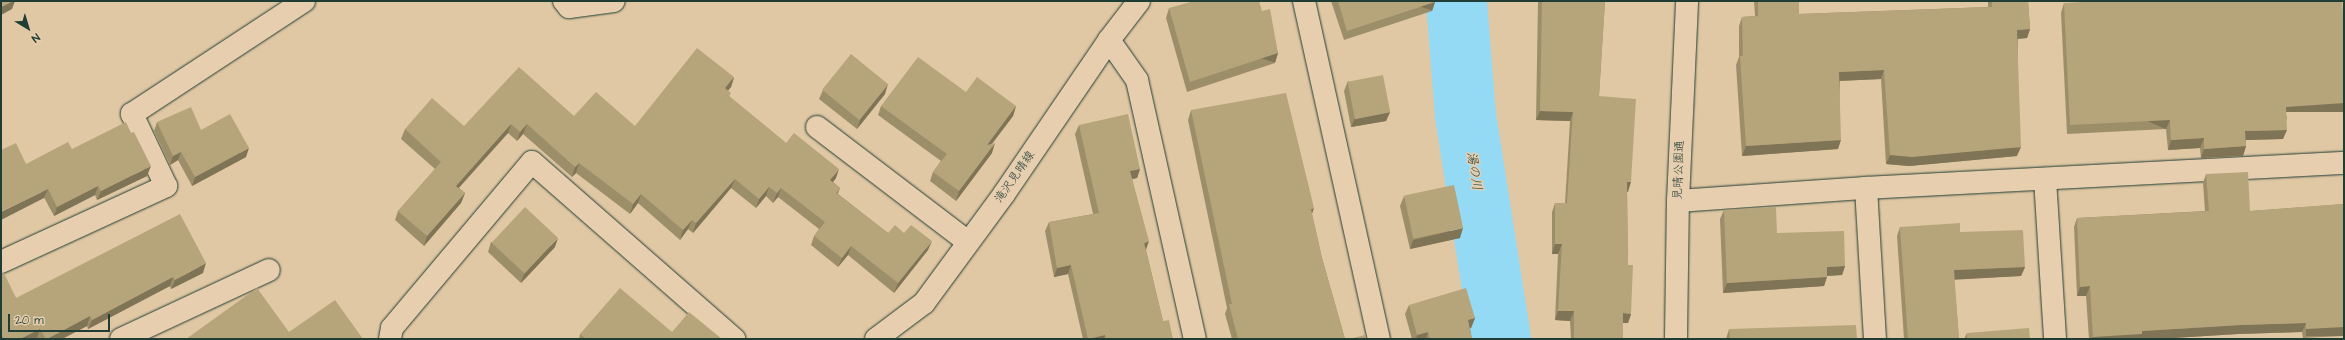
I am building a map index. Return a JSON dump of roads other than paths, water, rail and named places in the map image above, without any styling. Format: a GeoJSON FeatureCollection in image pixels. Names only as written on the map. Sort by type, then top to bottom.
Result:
{"type":"FeatureCollection","features":[{"type":"Feature","properties":{"kind":"street"},"geometry":{"type":"LineString","coordinates":[[1,262],[166,186],[132,114],[304,1]]}},
{"type":"Feature","properties":{"kind":"street"},"geometry":{"type":"LineString","coordinates":[[564,1],[569,7],[614,1]]}},
{"type":"Feature","properties":{"kind":"street","name":"滝沢見晴線"},"geometry":{"type":"LineString","coordinates":[[876,339],[924,303],[1109,40],[1139,1]]}},
{"type":"Feature","properties":{"kind":"street"},"geometry":{"type":"LineString","coordinates":[[1304,1],[1379,339]]}},
{"type":"Feature","properties":{"kind":"street","name":"見晴公園通"},"geometry":{"type":"LineString","coordinates":[[1676,339],[1678,201],[1687,1]]}},
{"type":"Feature","properties":{"kind":"street"},"geometry":{"type":"LineString","coordinates":[[1109,40],[1138,80],[1195,339]]}},
{"type":"Feature","properties":{"kind":"street"},"geometry":{"type":"LineString","coordinates":[[817,127],[968,242]]}},
{"type":"Feature","properties":{"kind":"street"},"geometry":{"type":"LineString","coordinates":[[390,339],[392,328],[532,162],[734,339]]}},
{"type":"Feature","properties":{"kind":"street"},"geometry":{"type":"LineString","coordinates":[[1678,201],[1866,188],[2344,163]]}},
{"type":"Feature","properties":{"kind":"street"},"geometry":{"type":"LineString","coordinates":[[2045,179],[2055,339]]}},
{"type":"Feature","properties":{"kind":"street"},"geometry":{"type":"LineString","coordinates":[[1866,188],[1875,339]]}},
{"type":"Feature","properties":{"kind":"street"},"geometry":{"type":"LineString","coordinates":[[122,339],[269,270]]}},
{"type":"Feature","properties":{"kind":"waterway","name":"湯の川"},"geometry":{"type":"LineString","coordinates":[[1456,1],[1465,115],[1500,339]]}}]}
